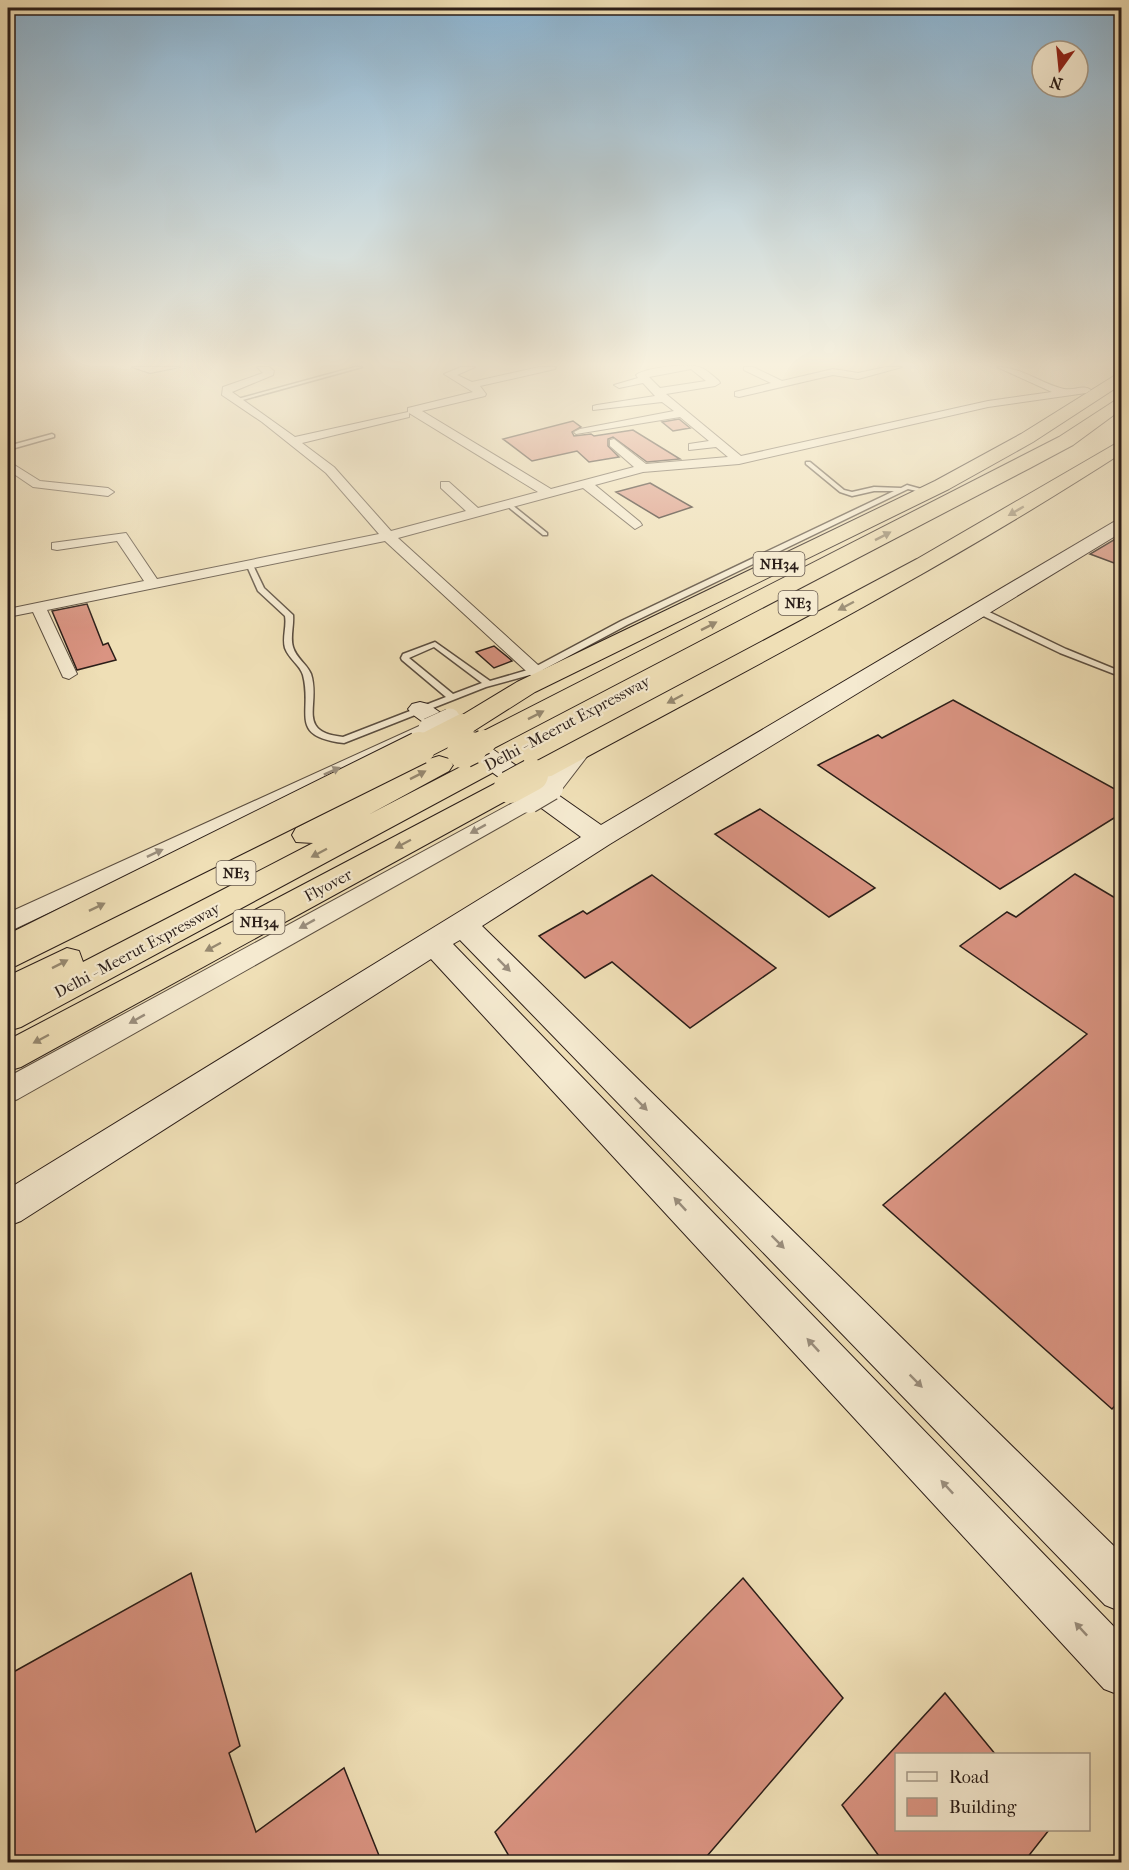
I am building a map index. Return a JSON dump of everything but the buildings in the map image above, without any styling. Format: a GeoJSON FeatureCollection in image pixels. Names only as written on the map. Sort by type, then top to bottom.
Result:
{"type":"FeatureCollection","features":[{"type":"Feature","properties":{"kind":"highway","name":"NH34"},"geometry":{"type":"LineString","coordinates":[[8,952],[476,739],[539,675],[929,492],[997,454]]}},
{"type":"Feature","properties":{"kind":"highway","name":"Delhi - Meerut Expressway"},"geometry":{"type":"LineString","coordinates":[[8,991],[194,896],[476,739],[1041,454]]}},
{"type":"Feature","properties":{"kind":"highway","name":"Delhi - Meerut Expressway"},"geometry":{"type":"LineString","coordinates":[[8,1017],[476,739],[993,501],[1072,454]]}},
{"type":"Feature","properties":{"kind":"highway","name":"Flyover"},"geometry":{"type":"LineString","coordinates":[[8,1057],[537,788],[585,746],[925,564],[1037,499],[1108,454]]}},
{"type":"Feature","properties":{"kind":"main road"},"geometry":{"type":"LineString","coordinates":[[8,1209],[600,838],[980,611],[1122,523]]}},
{"type":"Feature","properties":{"kind":"main road"},"geometry":{"type":"LineString","coordinates":[[424,718],[600,838]]}},
{"type":"Feature","properties":{"kind":"main road"},"geometry":{"type":"LineString","coordinates":[[448,933],[1122,1588]]}},
{"type":"Feature","properties":{"kind":"main road"},"geometry":{"type":"LineString","coordinates":[[448,933],[1122,1671]]}},
{"type":"Feature","properties":{"kind":"street"},"geometry":{"type":"LineString","coordinates":[[310,454],[330,470],[388,536],[539,675]]}},
{"type":"Feature","properties":{"kind":"street"},"geometry":{"type":"LineString","coordinates":[[484,454],[549,494]]}},
{"type":"Feature","properties":{"kind":"street"},"geometry":{"type":"LineString","coordinates":[[627,454],[643,468]]}},
{"type":"Feature","properties":{"kind":"street"},"geometry":{"type":"LineString","coordinates":[[732,454],[739,460]]}},
{"type":"Feature","properties":{"kind":"street"},"geometry":{"type":"LineString","coordinates":[[8,613],[388,536],[643,468],[739,460],[764,454]]}},
{"type":"Feature","properties":{"kind":"street"},"geometry":{"type":"LineString","coordinates":[[8,465],[37,484],[108,492]]}},
{"type":"Feature","properties":{"kind":"street"},"geometry":{"type":"LineString","coordinates":[[585,483],[635,525]]}},
{"type":"Feature","properties":{"kind":"street"},"geometry":{"type":"LineString","coordinates":[[445,485],[477,514]]}},
{"type":"Feature","properties":{"kind":"street"},"geometry":{"type":"LineString","coordinates":[[57,546],[121,536],[153,584]]}},
{"type":"Feature","properties":{"kind":"street"},"geometry":{"type":"LineString","coordinates":[[39,608],[69,674]]}},
{"type":"Feature","properties":{"kind":"street"},"geometry":{"type":"LineString","coordinates":[[8,923],[424,718],[476,739]]}},
{"type":"Feature","properties":{"kind":"street"},"geometry":{"type":"LineString","coordinates":[[8,1091],[537,788]]}},
{"type":"Feature","properties":{"kind":"lane"},"geometry":{"type":"LineString","coordinates":[[808,464],[842,491],[852,494],[874,489],[902,489]]}},
{"type":"Feature","properties":{"kind":"lane"},"geometry":{"type":"LineString","coordinates":[[250,564],[261,589],[289,615],[289,648],[306,672],[308,720],[319,736],[344,740],[424,718],[451,697],[488,683],[539,675],[624,623],[902,489],[911,486],[929,492]]}},
{"type":"Feature","properties":{"kind":"lane"},"geometry":{"type":"LineString","coordinates":[[509,505],[545,534]]}},
{"type":"Feature","properties":{"kind":"lane"},"geometry":{"type":"LineString","coordinates":[[980,611],[1063,651],[1122,675]]}},
{"type":"Feature","properties":{"kind":"lane"},"geometry":{"type":"LineString","coordinates":[[451,697],[405,658],[406,656],[435,644],[488,683]]}}]}
